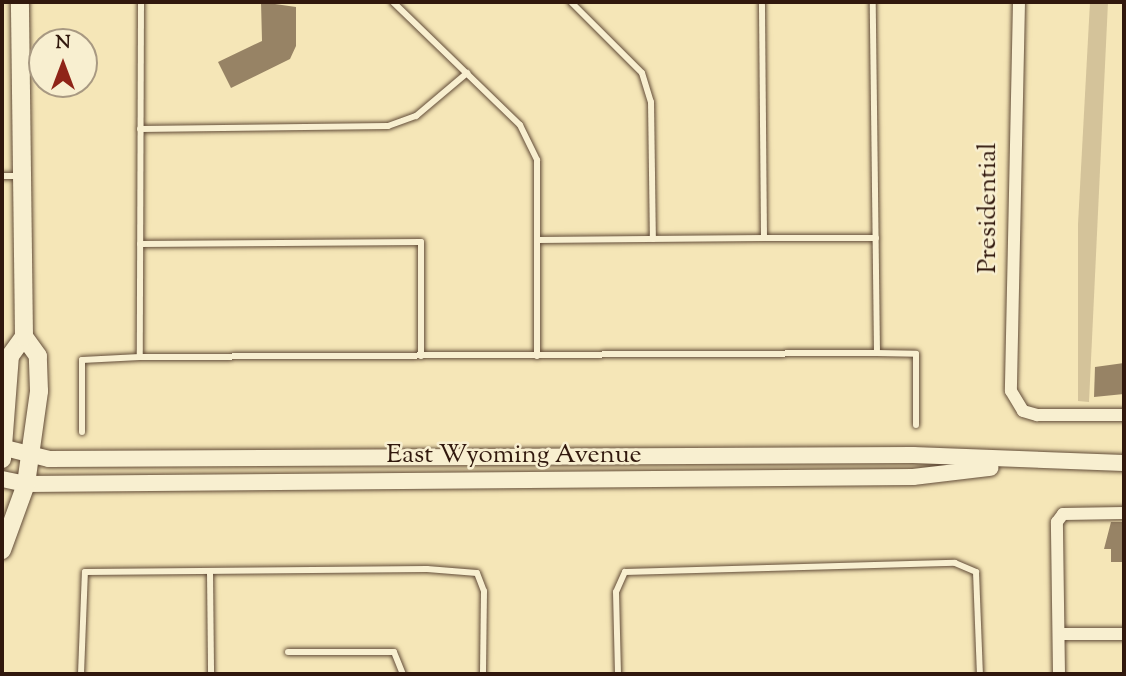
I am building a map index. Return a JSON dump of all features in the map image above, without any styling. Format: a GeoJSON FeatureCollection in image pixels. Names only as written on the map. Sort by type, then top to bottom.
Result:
{"type":"FeatureCollection","features":[{"type":"Feature","properties":{"kind":"main road"},"geometry":{"type":"LineString","coordinates":[[2,550],[26,484],[31,457],[38,356],[24,337],[11,176],[20,2]]}},
{"type":"Feature","properties":{"kind":"main road"},"geometry":{"type":"LineString","coordinates":[[3,454],[10,356],[24,337]]}},
{"type":"Feature","properties":{"kind":"street","name":"Presidential"},"geometry":{"type":"LineString","coordinates":[[1018,2],[1011,391],[1023,411],[1124,415]]}},
{"type":"Feature","properties":{"kind":"street","name":"East Wyoming Avenue"},"geometry":{"type":"LineString","coordinates":[[3,454],[31,457],[913,455],[1027,463],[1124,463]]}},
{"type":"Feature","properties":{"kind":"street","name":"East Wyoming Avenue"},"geometry":{"type":"LineString","coordinates":[[2,479],[26,484],[913,477],[1027,463]]}},
{"type":"Feature","properties":{"kind":"street"},"geometry":{"type":"LineString","coordinates":[[1059,674],[1057,522],[1063,514],[1124,513]]}},
{"type":"Feature","properties":{"kind":"street"},"geometry":{"type":"LineString","coordinates":[[1059,634],[1124,634]]}},
{"type":"Feature","properties":{"kind":"lane"},"geometry":{"type":"LineString","coordinates":[[140,357],[141,2]]}},
{"type":"Feature","properties":{"kind":"lane"},"geometry":{"type":"LineString","coordinates":[[393,2],[520,125],[537,160],[537,356]]}},
{"type":"Feature","properties":{"kind":"lane"},"geometry":{"type":"LineString","coordinates":[[571,2],[642,73],[651,102],[653,239]]}},
{"type":"Feature","properties":{"kind":"lane"},"geometry":{"type":"LineString","coordinates":[[762,2],[764,238]]}},
{"type":"Feature","properties":{"kind":"lane"},"geometry":{"type":"LineString","coordinates":[[873,2],[877,353]]}},
{"type":"Feature","properties":{"kind":"lane"},"geometry":{"type":"LineString","coordinates":[[141,129],[388,126],[416,116],[467,73]]}},
{"type":"Feature","properties":{"kind":"lane"},"geometry":{"type":"LineString","coordinates":[[537,240],[876,237]]}},
{"type":"Feature","properties":{"kind":"lane"},"geometry":{"type":"LineString","coordinates":[[140,244],[421,242],[421,356]]}},
{"type":"Feature","properties":{"kind":"lane"},"geometry":{"type":"LineString","coordinates":[[82,432],[82,360],[140,357],[916,354],[916,425]]}},
{"type":"Feature","properties":{"kind":"lane"},"geometry":{"type":"LineString","coordinates":[[618,674],[616,592],[625,572],[955,563],[976,572],[980,674]]}},
{"type":"Feature","properties":{"kind":"lane"},"geometry":{"type":"LineString","coordinates":[[81,674],[85,572],[477,573],[484,591],[483,674]]}},
{"type":"Feature","properties":{"kind":"lane"},"geometry":{"type":"LineString","coordinates":[[210,572],[211,674]]}},
{"type":"Feature","properties":{"kind":"lane"},"geometry":{"type":"LineString","coordinates":[[288,652],[394,652],[403,674]]}},
{"type":"Feature","properties":{"kind":"shaded area"},"geometry":{"type":"Polygon","coordinates":[[[1090,2],[1108,2],[1089,402],[1078,401],[1078,224],[1090,2]]]}},
{"type":"Feature","properties":{"kind":"building"},"geometry":{"type":"Polygon","coordinates":[[[261,2],[296,7],[296,46],[290,59],[231,88],[218,62],[262,41],[261,2]]]}},
{"type":"Feature","properties":{"kind":"building"},"geometry":{"type":"Polygon","coordinates":[[[1124,363],[1124,394],[1094,397],[1095,367],[1124,363]]]}},
{"type":"Feature","properties":{"kind":"building"},"geometry":{"type":"Polygon","coordinates":[[[1111,522],[1124,522],[1124,562],[1111,562],[1111,549],[1104,549],[1111,522]]]}}]}
